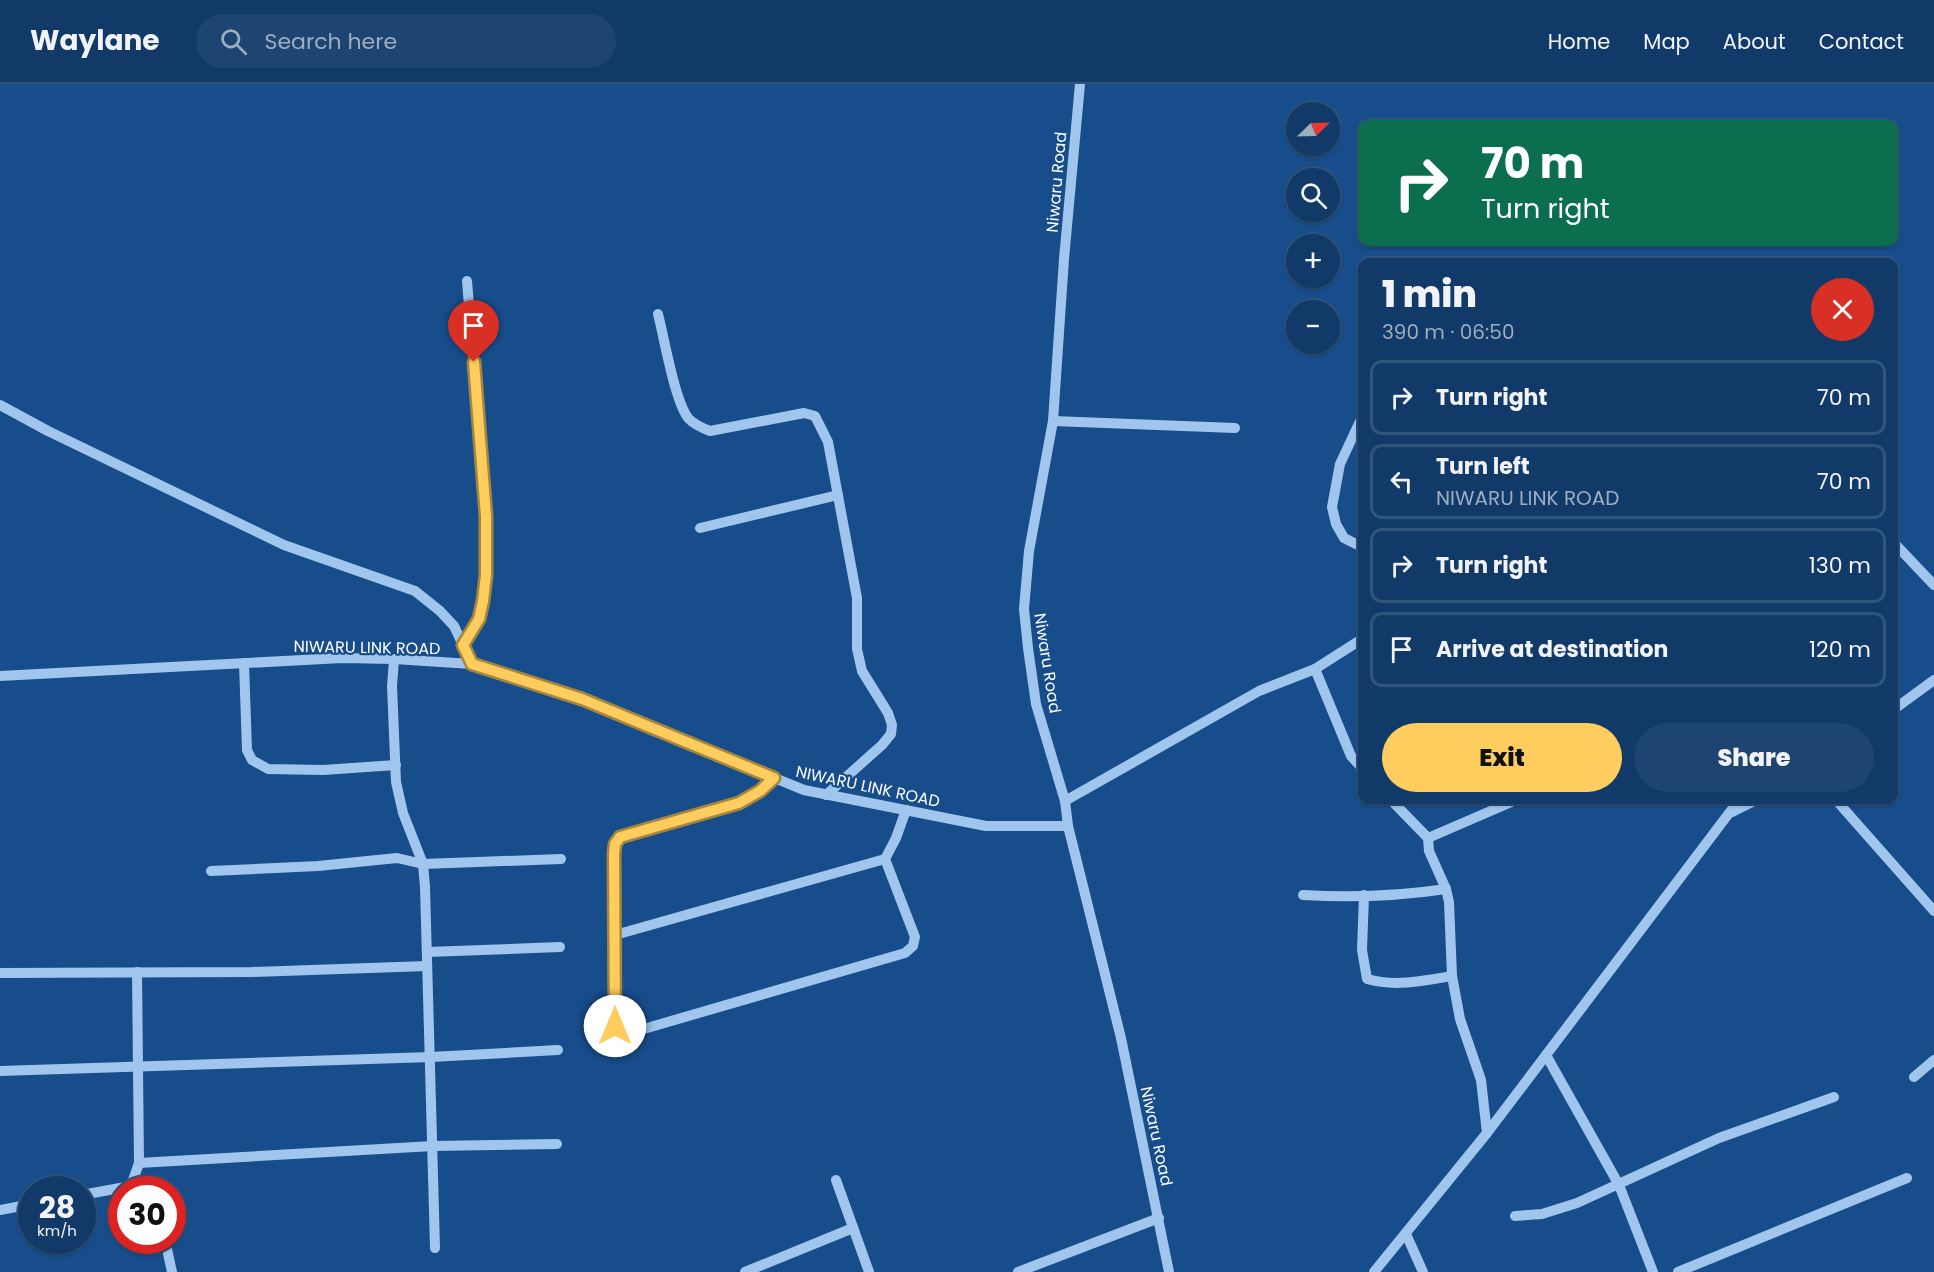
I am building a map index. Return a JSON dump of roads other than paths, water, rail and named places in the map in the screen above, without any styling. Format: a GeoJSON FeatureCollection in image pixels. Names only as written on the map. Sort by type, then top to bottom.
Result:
{"type":"FeatureCollection","features":[{"type":"Feature","properties":{"kind":"street","name":"Niwaru Road"},"geometry":{"type":"LineString","coordinates":[[1080,84],[1064,259],[1053,421],[1029,551],[1024,609],[1036,704],[1065,801],[1068,826],[1121,1038],[1169,1272]]}},
{"type":"Feature","properties":{"kind":"street"},"geometry":{"type":"LineString","coordinates":[[463,645],[479,619],[486,564],[485,504],[467,281]]}},
{"type":"Feature","properties":{"kind":"street"},"geometry":{"type":"LineString","coordinates":[[658,314],[680,405],[698,426],[710,431],[804,413],[815,416],[828,442],[857,598],[857,650],[862,671],[888,713],[892,724],[891,734],[882,745],[826,795]]}},
{"type":"Feature","properties":{"kind":"street"},"geometry":{"type":"LineString","coordinates":[[0,405],[48,431],[284,545],[415,591],[440,611],[454,626],[472,664]]}},
{"type":"Feature","properties":{"kind":"street"},"geometry":{"type":"LineString","coordinates":[[1053,421],[1235,428]]}},
{"type":"Feature","properties":{"kind":"street"},"geometry":{"type":"LineString","coordinates":[[1358,426],[1340,464],[1332,507],[1336,524],[1344,538],[1358,545]]}},
{"type":"Feature","properties":{"kind":"street"},"geometry":{"type":"LineString","coordinates":[[700,528],[838,495]]}},
{"type":"Feature","properties":{"kind":"street"},"geometry":{"type":"LineString","coordinates":[[1898,547],[1934,585]]}},
{"type":"Feature","properties":{"kind":"street"},"geometry":{"type":"LineString","coordinates":[[1065,801],[1259,691],[1315,669],[1358,641]]}},
{"type":"Feature","properties":{"kind":"street","name":"NIWARU LINK ROAD"},"geometry":{"type":"LineString","coordinates":[[0,676],[342,658],[472,664],[582,699],[804,790],[986,826],[1068,826]]}},
{"type":"Feature","properties":{"kind":"street"},"geometry":{"type":"LineString","coordinates":[[394,659],[392,686],[396,782],[403,813],[423,864],[431,1057],[435,1248]]}},
{"type":"Feature","properties":{"kind":"street"},"geometry":{"type":"LineString","coordinates":[[244,663],[247,750],[252,760],[268,769],[323,770],[396,765]]}},
{"type":"Feature","properties":{"kind":"street"},"geometry":{"type":"LineString","coordinates":[[1315,669],[1351,756],[1358,764]]}},
{"type":"Feature","properties":{"kind":"street"},"geometry":{"type":"LineString","coordinates":[[1898,706],[1934,680]]}},
{"type":"Feature","properties":{"kind":"street"},"geometry":{"type":"LineString","coordinates":[[774,778],[760,791],[739,803],[620,837],[615,844],[615,1026],[620,1033],[623,1035],[905,953],[913,946],[915,937],[885,859]]}},
{"type":"Feature","properties":{"kind":"street"},"geometry":{"type":"LineString","coordinates":[[1397,804],[1428,838],[1430,851],[1446,889],[1449,902],[1452,976],[1460,1018],[1481,1080],[1487,1133]]}},
{"type":"Feature","properties":{"kind":"street"},"geometry":{"type":"LineString","coordinates":[[1428,838],[1502,804]]}},
{"type":"Feature","properties":{"kind":"street"},"geometry":{"type":"LineString","coordinates":[[1374,1272],[1487,1133],[1736,804]]}},
{"type":"Feature","properties":{"kind":"street"},"geometry":{"type":"LineString","coordinates":[[1729,814],[1748,804]]}},
{"type":"Feature","properties":{"kind":"street"},"geometry":{"type":"LineString","coordinates":[[1840,804],[1932,903]]}},
{"type":"Feature","properties":{"kind":"street"},"geometry":{"type":"LineString","coordinates":[[615,935],[885,859],[896,838],[906,810]]}},
{"type":"Feature","properties":{"kind":"street"},"geometry":{"type":"LineString","coordinates":[[211,871],[318,866],[397,858],[423,864],[561,859]]}},
{"type":"Feature","properties":{"kind":"street"},"geometry":{"type":"LineString","coordinates":[[1303,895],[1413,894],[1446,889]]}},
{"type":"Feature","properties":{"kind":"street"},"geometry":{"type":"LineString","coordinates":[[1364,895],[1362,950],[1367,979],[1383,984],[1452,976]]}},
{"type":"Feature","properties":{"kind":"street"},"geometry":{"type":"LineString","coordinates":[[427,952],[561,947]]}},
{"type":"Feature","properties":{"kind":"street"},"geometry":{"type":"LineString","coordinates":[[0,973],[252,972],[427,966]]}},
{"type":"Feature","properties":{"kind":"street"},"geometry":{"type":"LineString","coordinates":[[134,1176],[139,1163],[137,972]]}},
{"type":"Feature","properties":{"kind":"street"},"geometry":{"type":"LineString","coordinates":[[0,1071],[431,1057],[558,1050]]}},
{"type":"Feature","properties":{"kind":"street"},"geometry":{"type":"LineString","coordinates":[[1546,1055],[1619,1185],[1653,1272]]}},
{"type":"Feature","properties":{"kind":"street"},"geometry":{"type":"LineString","coordinates":[[1914,1077],[1934,1060]]}},
{"type":"Feature","properties":{"kind":"street"},"geometry":{"type":"LineString","coordinates":[[1515,1216],[1542,1214],[1577,1203],[1719,1138],[1834,1097]]}},
{"type":"Feature","properties":{"kind":"street"},"geometry":{"type":"LineString","coordinates":[[139,1163],[433,1146],[557,1144]]}},
{"type":"Feature","properties":{"kind":"street"},"geometry":{"type":"LineString","coordinates":[[1678,1272],[1906,1178]]}},
{"type":"Feature","properties":{"kind":"street"},"geometry":{"type":"LineString","coordinates":[[836,1180],[869,1272]]}},
{"type":"Feature","properties":{"kind":"street"},"geometry":{"type":"LineString","coordinates":[[0,1210],[18,1207]]}},
{"type":"Feature","properties":{"kind":"street"},"geometry":{"type":"LineString","coordinates":[[1018,1272],[1159,1218]]}},
{"type":"Feature","properties":{"kind":"street"},"geometry":{"type":"LineString","coordinates":[[745,1272],[853,1228]]}},
{"type":"Feature","properties":{"kind":"street"},"geometry":{"type":"LineString","coordinates":[[1406,1234],[1423,1272]]}},
{"type":"Feature","properties":{"kind":"street"},"geometry":{"type":"LineString","coordinates":[[168,1254],[171,1272]]}}]}
